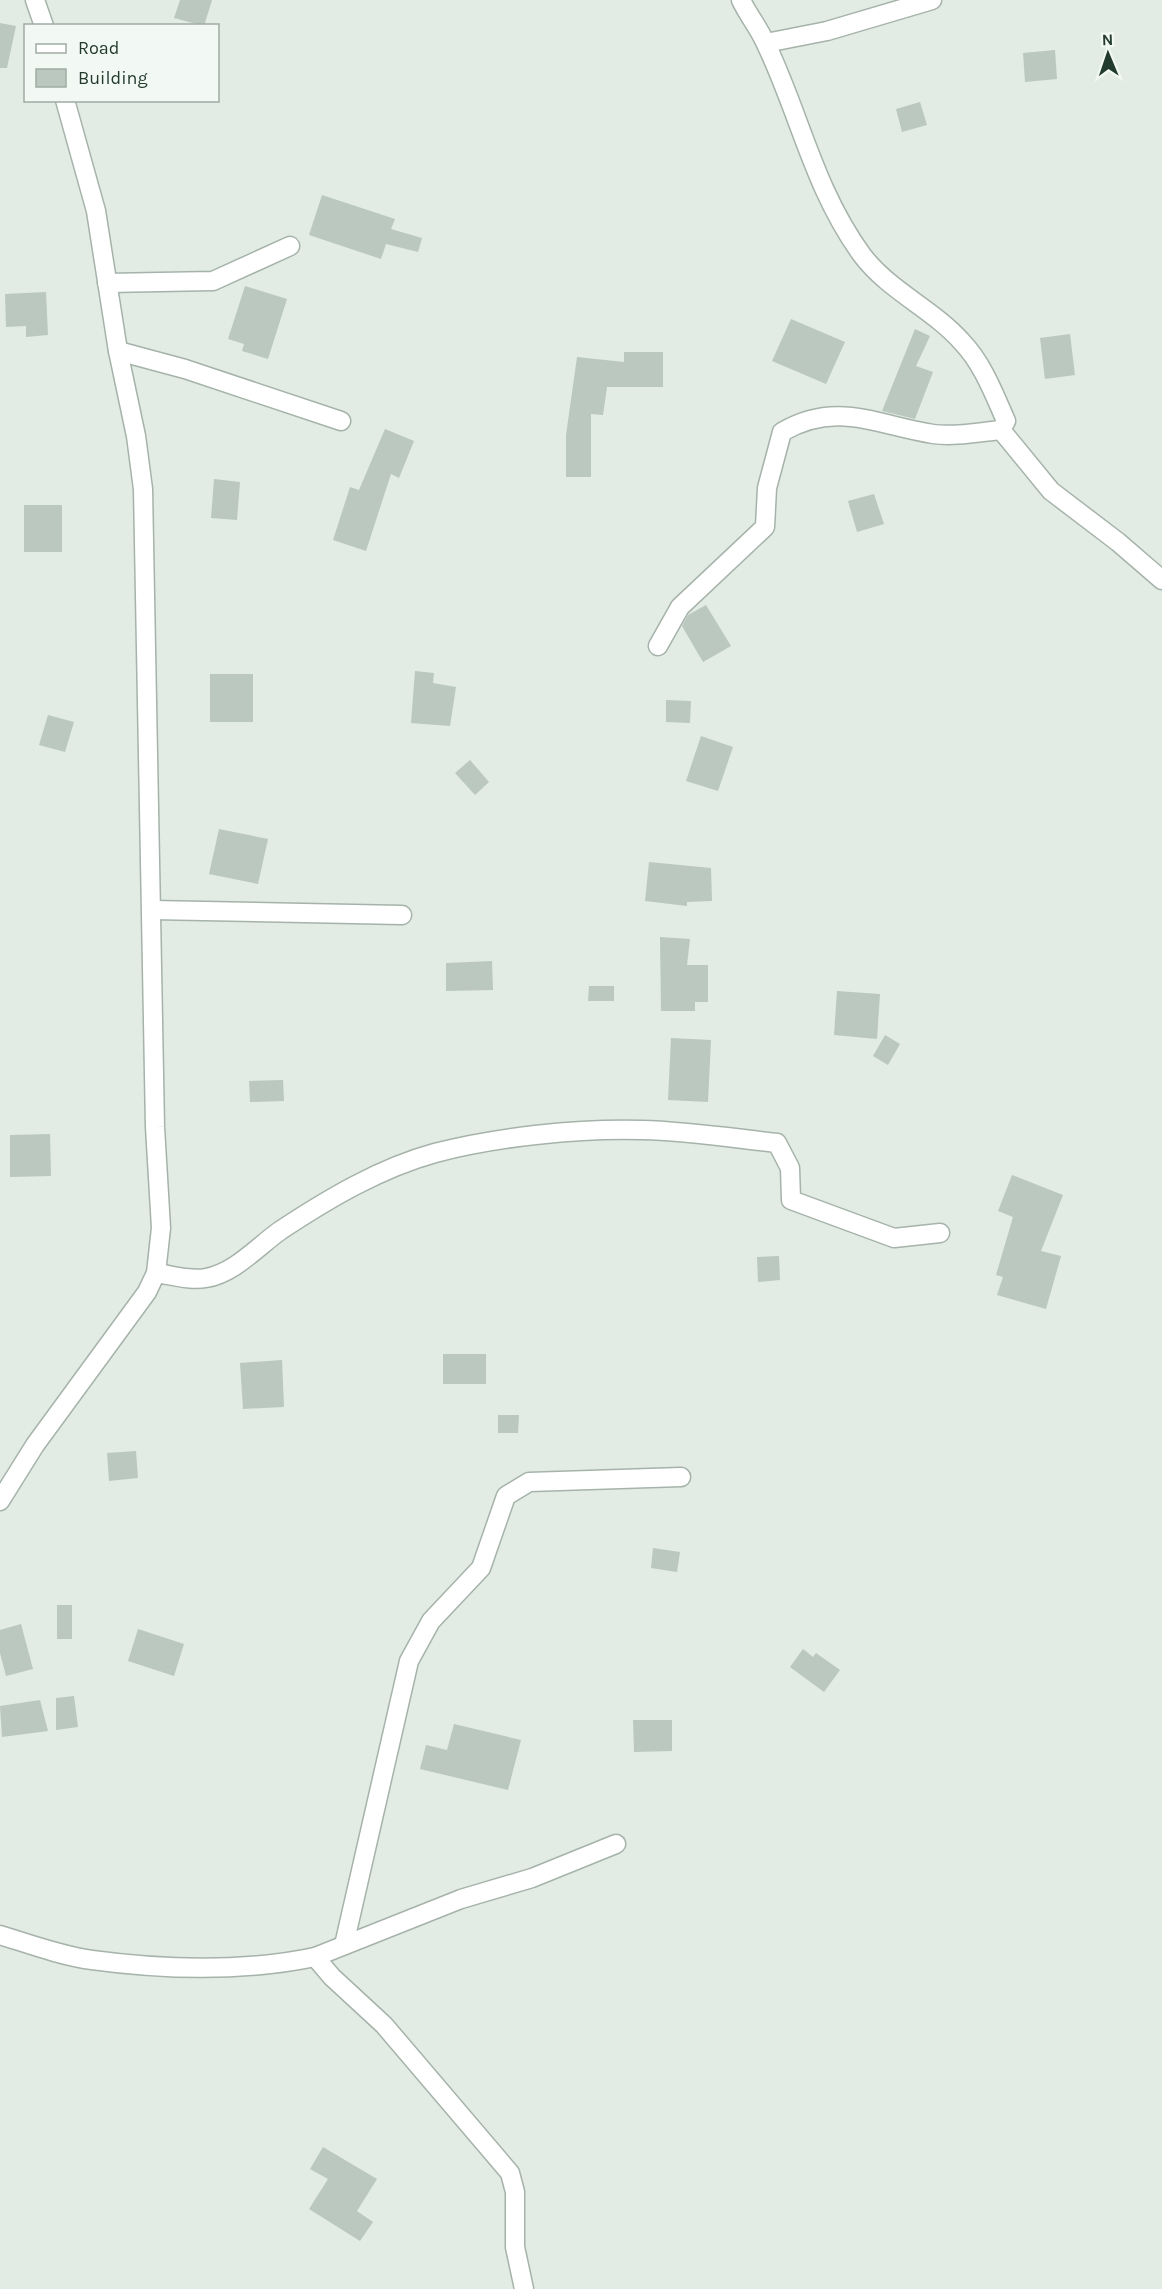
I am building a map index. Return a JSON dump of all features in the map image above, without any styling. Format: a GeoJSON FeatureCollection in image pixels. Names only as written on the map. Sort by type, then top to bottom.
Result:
{"type":"FeatureCollection","features":[{"type":"Feature","properties":{"kind":"street"},"geometry":{"type":"LineString","coordinates":[[35,0],[43,24]]}},
{"type":"Feature","properties":{"kind":"street"},"geometry":{"type":"LineString","coordinates":[[741,0],[766,43],[810,160],[837,218],[864,258],[963,342],[987,377],[1006,421],[1001,430]]}},
{"type":"Feature","properties":{"kind":"street"},"geometry":{"type":"LineString","coordinates":[[766,43],[827,31],[932,0]]}},
{"type":"Feature","properties":{"kind":"street"},"geometry":{"type":"LineString","coordinates":[[0,1501],[35,1445],[147,1292],[156,1273],[162,1228],[156,1127],[143,489],[136,436],[117,351],[96,211],[66,102]]}},
{"type":"Feature","properties":{"kind":"street"},"geometry":{"type":"LineString","coordinates":[[107,282],[213,281],[290,246]]}},
{"type":"Feature","properties":{"kind":"street"},"geometry":{"type":"LineString","coordinates":[[117,351],[185,369],[341,421]]}},
{"type":"Feature","properties":{"kind":"street"},"geometry":{"type":"LineString","coordinates":[[658,646],[680,607],[765,526],[767,488],[782,432],[803,419],[843,415],[935,434],[1001,430]]}},
{"type":"Feature","properties":{"kind":"street"},"geometry":{"type":"LineString","coordinates":[[1001,430],[1051,491],[1118,542],[1162,580]]}},
{"type":"Feature","properties":{"kind":"street"},"geometry":{"type":"LineString","coordinates":[[152,910],[402,915]]}},
{"type":"Feature","properties":{"kind":"street"},"geometry":{"type":"LineString","coordinates":[[156,1273],[205,1279],[224,1273],[280,1231],[329,1200],[383,1171],[434,1153],[481,1143],[598,1131],[642,1130],[777,1143],[790,1168],[791,1200],[894,1238],[940,1233]]}},
{"type":"Feature","properties":{"kind":"street"},"geometry":{"type":"LineString","coordinates":[[344,1945],[409,1661],[431,1621],[481,1568],[506,1496],[529,1482],[681,1477]]}},
{"type":"Feature","properties":{"kind":"street"},"geometry":{"type":"LineString","coordinates":[[0,1935],[90,1960],[169,1966],[248,1967],[315,1957],[461,1899],[532,1878],[616,1844]]}},
{"type":"Feature","properties":{"kind":"street"},"geometry":{"type":"LineString","coordinates":[[315,1957],[332,1977],[384,2025],[510,2173],[515,2192],[515,2247],[524,2289]]}},
{"type":"Feature","properties":{"kind":"building"},"geometry":{"type":"Polygon","coordinates":[[[180,0],[212,0],[205,24],[174,18],[180,0]]]}},
{"type":"Feature","properties":{"kind":"building"},"geometry":{"type":"Polygon","coordinates":[[[0,23],[16,26],[7,68],[0,68],[0,23]]]}},
{"type":"Feature","properties":{"kind":"building"},"geometry":{"type":"Polygon","coordinates":[[[1055,50],[1057,79],[1025,82],[1023,53],[1055,50]]]}},
{"type":"Feature","properties":{"kind":"building"},"geometry":{"type":"Polygon","coordinates":[[[920,102],[927,125],[902,132],[896,109],[920,102]]]}},
{"type":"Feature","properties":{"kind":"building"},"geometry":{"type":"Polygon","coordinates":[[[322,195],[395,219],[391,229],[422,238],[418,252],[386,244],[381,259],[309,235],[322,195]]]}},
{"type":"Feature","properties":{"kind":"building"},"geometry":{"type":"Polygon","coordinates":[[[245,286],[287,299],[268,359],[242,351],[244,344],[228,339],[245,286]]]}},
{"type":"Feature","properties":{"kind":"building"},"geometry":{"type":"Polygon","coordinates":[[[46,292],[48,335],[26,337],[26,326],[6,327],[5,294],[46,292]]]}},
{"type":"Feature","properties":{"kind":"building"},"geometry":{"type":"Polygon","coordinates":[[[791,319],[845,342],[826,384],[772,361],[791,319]]]}},
{"type":"Feature","properties":{"kind":"building"},"geometry":{"type":"Polygon","coordinates":[[[915,329],[930,336],[916,366],[933,372],[915,419],[882,411],[915,329]]]}},
{"type":"Feature","properties":{"kind":"building"},"geometry":{"type":"Polygon","coordinates":[[[1070,334],[1075,375],[1045,379],[1040,338],[1070,334]]]}},
{"type":"Feature","properties":{"kind":"building"},"geometry":{"type":"Polygon","coordinates":[[[624,352],[663,352],[663,387],[607,387],[603,415],[591,414],[591,477],[566,477],[566,435],[577,357],[624,362],[624,352]]]}},
{"type":"Feature","properties":{"kind":"building"},"geometry":{"type":"Polygon","coordinates":[[[385,429],[414,441],[399,478],[391,474],[366,551],[333,540],[350,487],[359,490],[385,429]]]}},
{"type":"Feature","properties":{"kind":"building"},"geometry":{"type":"Polygon","coordinates":[[[214,479],[240,482],[237,520],[211,518],[214,479]]]}},
{"type":"Feature","properties":{"kind":"building"},"geometry":{"type":"Polygon","coordinates":[[[874,494],[884,524],[857,532],[848,501],[874,494]]]}},
{"type":"Feature","properties":{"kind":"building"},"geometry":{"type":"Polygon","coordinates":[[[24,505],[62,505],[62,552],[24,552],[24,505]]]}},
{"type":"Feature","properties":{"kind":"building"},"geometry":{"type":"Polygon","coordinates":[[[706,605],[731,646],[703,662],[682,626],[688,615],[706,605]]]}},
{"type":"Feature","properties":{"kind":"building"},"geometry":{"type":"Polygon","coordinates":[[[415,671],[434,673],[433,683],[456,687],[450,726],[411,723],[415,671]]]}},
{"type":"Feature","properties":{"kind":"building"},"geometry":{"type":"Polygon","coordinates":[[[210,674],[253,674],[253,722],[210,722],[210,674]]]}},
{"type":"Feature","properties":{"kind":"building"},"geometry":{"type":"Polygon","coordinates":[[[666,700],[691,701],[690,723],[666,722],[666,700]]]}},
{"type":"Feature","properties":{"kind":"building"},"geometry":{"type":"Polygon","coordinates":[[[48,715],[74,722],[65,752],[39,745],[48,715]]]}},
{"type":"Feature","properties":{"kind":"building"},"geometry":{"type":"Polygon","coordinates":[[[701,736],[733,747],[718,791],[686,781],[701,736]]]}},
{"type":"Feature","properties":{"kind":"building"},"geometry":{"type":"Polygon","coordinates":[[[470,760],[489,782],[475,795],[455,773],[470,760]]]}},
{"type":"Feature","properties":{"kind":"building"},"geometry":{"type":"Polygon","coordinates":[[[219,829],[268,839],[258,884],[209,874],[219,829]]]}},
{"type":"Feature","properties":{"kind":"building"},"geometry":{"type":"Polygon","coordinates":[[[649,862],[711,868],[712,901],[687,902],[687,906],[645,901],[649,862]]]}},
{"type":"Feature","properties":{"kind":"building"},"geometry":{"type":"Polygon","coordinates":[[[660,937],[690,939],[687,965],[708,965],[708,1002],[695,1002],[695,1011],[661,1011],[660,937]]]}},
{"type":"Feature","properties":{"kind":"building"},"geometry":{"type":"Polygon","coordinates":[[[492,961],[493,990],[446,991],[446,963],[492,961]]]}},
{"type":"Feature","properties":{"kind":"building"},"geometry":{"type":"Polygon","coordinates":[[[589,986],[614,986],[614,1001],[588,1001],[589,986]]]}},
{"type":"Feature","properties":{"kind":"building"},"geometry":{"type":"Polygon","coordinates":[[[837,991],[880,994],[877,1039],[834,1035],[837,991]]]}},
{"type":"Feature","properties":{"kind":"building"},"geometry":{"type":"Polygon","coordinates":[[[885,1035],[900,1044],[888,1065],[873,1056],[885,1035]]]}},
{"type":"Feature","properties":{"kind":"building"},"geometry":{"type":"Polygon","coordinates":[[[671,1038],[711,1040],[708,1102],[668,1100],[671,1038]]]}},
{"type":"Feature","properties":{"kind":"building"},"geometry":{"type":"Polygon","coordinates":[[[283,1080],[284,1101],[250,1102],[249,1081],[283,1080]]]}},
{"type":"Feature","properties":{"kind":"building"},"geometry":{"type":"Polygon","coordinates":[[[50,1134],[51,1176],[10,1177],[10,1135],[50,1134]]]}},
{"type":"Feature","properties":{"kind":"building"},"geometry":{"type":"Polygon","coordinates":[[[1012,1175],[1063,1195],[1041,1251],[1061,1256],[1046,1309],[997,1295],[1003,1277],[996,1275],[1013,1217],[998,1211],[1012,1175]]]}},
{"type":"Feature","properties":{"kind":"building"},"geometry":{"type":"Polygon","coordinates":[[[779,1256],[780,1280],[758,1282],[757,1257],[779,1256]]]}},
{"type":"Feature","properties":{"kind":"building"},"geometry":{"type":"Polygon","coordinates":[[[443,1354],[486,1354],[486,1384],[443,1384],[443,1354]]]}},
{"type":"Feature","properties":{"kind":"building"},"geometry":{"type":"Polygon","coordinates":[[[282,1360],[284,1407],[243,1409],[240,1363],[282,1360]]]}},
{"type":"Feature","properties":{"kind":"building"},"geometry":{"type":"Polygon","coordinates":[[[498,1415],[519,1415],[518,1433],[498,1433],[498,1415]]]}},
{"type":"Feature","properties":{"kind":"building"},"geometry":{"type":"Polygon","coordinates":[[[136,1451],[138,1478],[109,1481],[107,1453],[136,1451]]]}},
{"type":"Feature","properties":{"kind":"building"},"geometry":{"type":"Polygon","coordinates":[[[653,1548],[680,1552],[677,1572],[651,1568],[653,1548]]]}},
{"type":"Feature","properties":{"kind":"building"},"geometry":{"type":"Polygon","coordinates":[[[57,1605],[72,1605],[72,1639],[57,1639],[57,1605]]]}},
{"type":"Feature","properties":{"kind":"building"},"geometry":{"type":"Polygon","coordinates":[[[21,1624],[33,1669],[6,1676],[0,1653],[0,1630],[21,1624]]]}},
{"type":"Feature","properties":{"kind":"building"},"geometry":{"type":"Polygon","coordinates":[[[138,1629],[184,1644],[174,1676],[128,1661],[138,1629]]]}},
{"type":"Feature","properties":{"kind":"building"},"geometry":{"type":"Polygon","coordinates":[[[803,1649],[813,1657],[816,1653],[840,1670],[824,1692],[790,1667],[803,1649]]]}},
{"type":"Feature","properties":{"kind":"building"},"geometry":{"type":"Polygon","coordinates":[[[74,1696],[78,1727],[56,1730],[56,1698],[74,1696]]]}},
{"type":"Feature","properties":{"kind":"building"},"geometry":{"type":"Polygon","coordinates":[[[40,1700],[48,1731],[2,1737],[0,1706],[40,1700]]]}},
{"type":"Feature","properties":{"kind":"building"},"geometry":{"type":"Polygon","coordinates":[[[633,1720],[672,1720],[672,1751],[634,1752],[633,1720]]]}},
{"type":"Feature","properties":{"kind":"building"},"geometry":{"type":"Polygon","coordinates":[[[454,1724],[521,1740],[508,1790],[420,1769],[426,1745],[447,1750],[454,1724]]]}},
{"type":"Feature","properties":{"kind":"building"},"geometry":{"type":"Polygon","coordinates":[[[323,2147],[377,2179],[357,2211],[373,2222],[360,2241],[309,2209],[328,2179],[310,2169],[323,2147]]]}}]}
